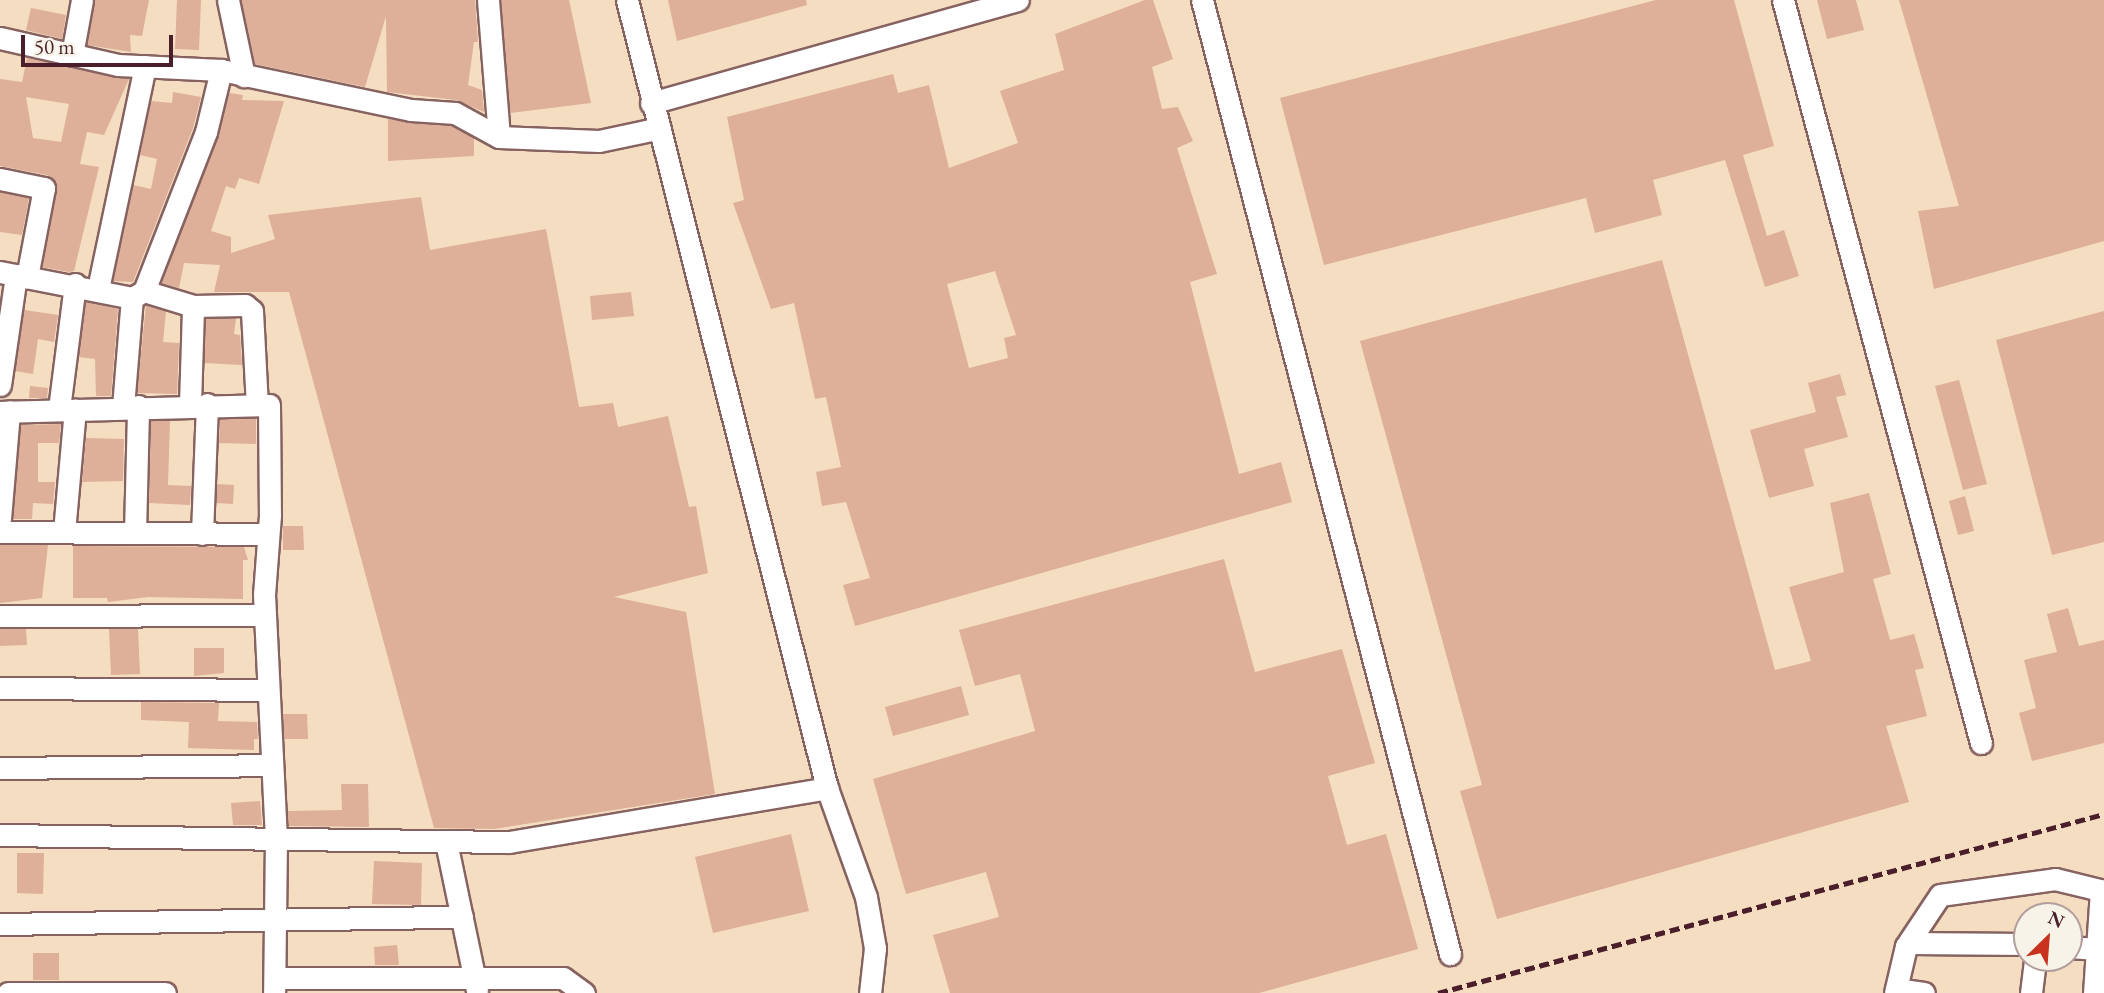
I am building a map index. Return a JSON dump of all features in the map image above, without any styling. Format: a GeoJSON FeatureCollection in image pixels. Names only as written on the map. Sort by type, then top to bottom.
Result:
{"type":"FeatureCollection","features":[{"type":"Feature","properties":{"kind":"street"},"geometry":{"type":"LineString","coordinates":[[72,55],[82,0]]}},
{"type":"Feature","properties":{"kind":"street"},"geometry":{"type":"LineString","coordinates":[[228,0],[244,76]]}},
{"type":"Feature","properties":{"kind":"street"},"geometry":{"type":"LineString","coordinates":[[488,0],[499,137]]}},
{"type":"Feature","properties":{"kind":"street"},"geometry":{"type":"LineString","coordinates":[[628,0],[651,103],[660,128],[827,788],[866,897],[875,948],[870,993]]}},
{"type":"Feature","properties":{"kind":"street"},"geometry":{"type":"LineString","coordinates":[[651,103],[1018,0]]}},
{"type":"Feature","properties":{"kind":"street"},"geometry":{"type":"LineString","coordinates":[[1202,0],[1450,954]]}},
{"type":"Feature","properties":{"kind":"street"},"geometry":{"type":"LineString","coordinates":[[1783,0],[1981,743]]}},
{"type":"Feature","properties":{"kind":"street"},"geometry":{"type":"LineString","coordinates":[[0,38],[72,55],[145,66],[221,69],[411,110],[455,113],[499,137],[589,142],[660,128]]}},
{"type":"Feature","properties":{"kind":"street"},"geometry":{"type":"LineString","coordinates":[[97,289],[145,66]]}},
{"type":"Feature","properties":{"kind":"street"},"geometry":{"type":"LineString","coordinates":[[135,533],[130,406],[138,295],[206,132],[221,69]]}},
{"type":"Feature","properties":{"kind":"street"},"geometry":{"type":"LineString","coordinates":[[0,179],[44,188],[14,275],[0,386]]}},
{"type":"Feature","properties":{"kind":"street"},"geometry":{"type":"LineString","coordinates":[[14,275],[193,306],[245,305],[252,311],[257,404]]}},
{"type":"Feature","properties":{"kind":"street"},"geometry":{"type":"LineString","coordinates":[[64,532],[67,409],[75,285]]}},
{"type":"Feature","properties":{"kind":"street"},"geometry":{"type":"LineString","coordinates":[[193,306],[199,404],[202,534]]}},
{"type":"Feature","properties":{"kind":"street"},"geometry":{"type":"LineString","coordinates":[[0,519],[5,411],[199,404],[257,404],[270,408],[264,615],[276,839],[274,986],[476,986],[563,978],[584,993]]}},
{"type":"Feature","properties":{"kind":"street"},"geometry":{"type":"LineString","coordinates":[[0,532],[267,534]]}},
{"type":"Feature","properties":{"kind":"street"},"geometry":{"type":"LineString","coordinates":[[0,616],[264,615]]}},
{"type":"Feature","properties":{"kind":"street"},"geometry":{"type":"LineString","coordinates":[[0,688],[267,690]]}},
{"type":"Feature","properties":{"kind":"street"},"geometry":{"type":"LineString","coordinates":[[0,768],[271,765]]}},
{"type":"Feature","properties":{"kind":"street"},"geometry":{"type":"LineString","coordinates":[[0,835],[509,842],[827,788]]}},
{"type":"Feature","properties":{"kind":"street"},"geometry":{"type":"LineString","coordinates":[[446,842],[476,986]]}},
{"type":"Feature","properties":{"kind":"street"},"geometry":{"type":"LineString","coordinates":[[1924,993],[1896,991],[1909,943],[1940,895],[2055,879],[2103,891],[2101,949],[2094,993]]}},
{"type":"Feature","properties":{"kind":"street"},"geometry":{"type":"LineString","coordinates":[[0,924],[462,916]]}},
{"type":"Feature","properties":{"kind":"street"},"geometry":{"type":"LineString","coordinates":[[1909,943],[2013,944]]}},
{"type":"Feature","properties":{"kind":"street"},"geometry":{"type":"LineString","coordinates":[[2083,948],[2101,949]]}},
{"type":"Feature","properties":{"kind":"street"},"geometry":{"type":"LineString","coordinates":[[2031,993],[2033,972]]}},
{"type":"Feature","properties":{"kind":"street"},"geometry":{"type":"LineString","coordinates":[[8,993],[165,993]]}},
{"type":"Feature","properties":{"kind":"building"},"geometry":{"type":"Polygon","coordinates":[[[95,0],[149,0],[142,36],[130,35],[131,52],[87,45],[95,0]]]}},
{"type":"Feature","properties":{"kind":"building"},"geometry":{"type":"Polygon","coordinates":[[[177,0],[201,0],[199,50],[175,49],[177,0]]]}},
{"type":"Feature","properties":{"kind":"building"},"geometry":{"type":"Polygon","coordinates":[[[241,0],[475,0],[478,42],[474,42],[468,85],[482,90],[484,112],[456,100],[387,92],[386,16],[365,87],[255,64],[241,0]]]}},
{"type":"Feature","properties":{"kind":"building"},"geometry":{"type":"Polygon","coordinates":[[[501,0],[569,0],[591,103],[510,113],[501,0]]]}},
{"type":"Feature","properties":{"kind":"building"},"geometry":{"type":"Polygon","coordinates":[[[668,0],[806,0],[807,5],[677,41],[668,0]]]}},
{"type":"Feature","properties":{"kind":"building"},"geometry":{"type":"Polygon","coordinates":[[[1145,0],[1153,0],[1173,59],[1152,67],[1162,109],[1178,107],[1193,141],[1177,148],[1217,274],[1190,282],[1239,474],[1281,462],[1292,502],[855,626],[843,585],[870,578],[846,502],[822,506],[816,472],[841,467],[826,397],[815,399],[794,303],[771,309],[733,203],[744,200],[727,117],[893,74],[898,93],[929,85],[949,168],[1018,143],[1000,91],[1064,70],[1055,34],[1145,0]],[[995,271],[947,284],[969,368],[1008,358],[1004,338],[1016,335],[995,271]]]}},
{"type":"Feature","properties":{"kind":"building"},"geometry":{"type":"Polygon","coordinates":[[[1656,0],[1734,0],[1774,146],[1743,155],[1767,236],[1784,230],[1799,276],[1765,287],[1725,160],[1653,180],[1662,215],[1595,233],[1586,198],[1324,265],[1280,98],[1656,0]]]}},
{"type":"Feature","properties":{"kind":"building"},"geometry":{"type":"Polygon","coordinates":[[[1817,0],[1856,0],[1864,30],[1827,39],[1817,0]]]}},
{"type":"Feature","properties":{"kind":"building"},"geometry":{"type":"Polygon","coordinates":[[[1899,0],[2104,0],[2104,241],[1934,289],[1918,211],[1959,206],[1899,0]]]}},
{"type":"Feature","properties":{"kind":"building"},"geometry":{"type":"Polygon","coordinates":[[[31,8],[66,15],[62,39],[26,30],[31,8]]]}},
{"type":"Feature","properties":{"kind":"building"},"geometry":{"type":"Polygon","coordinates":[[[27,58],[129,79],[104,135],[87,132],[80,164],[99,167],[74,271],[42,267],[56,183],[47,175],[0,166],[0,79],[22,82],[27,58]],[[26,97],[33,138],[61,142],[69,104],[26,97]]]}},
{"type":"Feature","properties":{"kind":"building"},"geometry":{"type":"Polygon","coordinates":[[[173,92],[201,97],[193,128],[133,282],[113,281],[133,185],[151,189],[157,159],[140,155],[151,101],[172,103],[173,92]]]}},
{"type":"Feature","properties":{"kind":"building"},"geometry":{"type":"Polygon","coordinates":[[[229,93],[243,95],[242,100],[284,101],[259,184],[239,178],[235,189],[226,186],[211,231],[231,237],[231,253],[275,239],[268,215],[421,197],[430,250],[546,229],[579,407],[613,403],[618,427],[668,416],[689,507],[696,506],[708,573],[614,597],[686,612],[715,794],[494,829],[434,828],[289,292],[214,292],[220,265],[184,263],[179,288],[161,283],[218,137],[229,93]]]}},
{"type":"Feature","properties":{"kind":"building"},"geometry":{"type":"Polygon","coordinates":[[[388,119],[451,126],[474,138],[474,156],[388,161],[388,119]]]}},
{"type":"Feature","properties":{"kind":"building"},"geometry":{"type":"Polygon","coordinates":[[[0,192],[29,198],[22,235],[0,232],[0,192]]]}},
{"type":"Feature","properties":{"kind":"building"},"geometry":{"type":"Polygon","coordinates":[[[1662,260],[1775,670],[1811,661],[1789,587],[1844,572],[1830,503],[1869,493],[1891,574],[1873,579],[1890,640],[1914,634],[1924,668],[1915,670],[1927,716],[1886,726],[1909,802],[1497,919],[1460,791],[1482,785],[1360,341],[1662,260]]]}},
{"type":"Feature","properties":{"kind":"building"},"geometry":{"type":"Polygon","coordinates":[[[631,292],[634,316],[592,320],[590,296],[631,292]]]}},
{"type":"Feature","properties":{"kind":"building"},"geometry":{"type":"Polygon","coordinates":[[[86,302],[118,309],[111,396],[96,396],[95,359],[79,357],[86,302]]]}},
{"type":"Feature","properties":{"kind":"building"},"geometry":{"type":"Polygon","coordinates":[[[146,305],[166,311],[163,342],[179,343],[177,394],[137,393],[146,305]]]}},
{"type":"Feature","properties":{"kind":"building"},"geometry":{"type":"Polygon","coordinates":[[[24,310],[58,315],[54,342],[38,339],[33,374],[15,371],[24,310]]]}},
{"type":"Feature","properties":{"kind":"building"},"geometry":{"type":"Polygon","coordinates":[[[2104,311],[2104,542],[2052,555],[1996,340],[2104,311]]]}},
{"type":"Feature","properties":{"kind":"building"},"geometry":{"type":"Polygon","coordinates":[[[236,318],[234,334],[240,335],[242,365],[204,363],[206,319],[236,318]]]}},
{"type":"Feature","properties":{"kind":"building"},"geometry":{"type":"Polygon","coordinates":[[[1840,374],[1846,395],[1836,397],[1848,437],[1804,449],[1814,486],[1769,498],[1750,430],[1816,412],[1808,383],[1840,374]]]}},
{"type":"Feature","properties":{"kind":"building"},"geometry":{"type":"Polygon","coordinates":[[[1959,380],[1987,484],[1963,490],[1935,386],[1959,380]]]}},
{"type":"Feature","properties":{"kind":"building"},"geometry":{"type":"Polygon","coordinates":[[[30,386],[48,388],[47,398],[29,398],[30,386]]]}},
{"type":"Feature","properties":{"kind":"building"},"geometry":{"type":"Polygon","coordinates":[[[256,418],[256,444],[219,443],[220,419],[256,418]]]}},
{"type":"Feature","properties":{"kind":"building"},"geometry":{"type":"Polygon","coordinates":[[[151,421],[170,421],[168,485],[191,486],[190,505],[149,503],[151,421]]]}},
{"type":"Feature","properties":{"kind":"building"},"geometry":{"type":"Polygon","coordinates":[[[61,424],[59,443],[38,443],[38,482],[55,482],[53,504],[33,503],[32,519],[13,519],[21,425],[61,424]]]}},
{"type":"Feature","properties":{"kind":"building"},"geometry":{"type":"Polygon","coordinates":[[[86,438],[124,439],[123,481],[82,482],[86,438]]]}},
{"type":"Feature","properties":{"kind":"building"},"geometry":{"type":"Polygon","coordinates":[[[217,484],[234,485],[233,504],[216,503],[217,484]]]}},
{"type":"Feature","properties":{"kind":"building"},"geometry":{"type":"Polygon","coordinates":[[[1965,496],[1974,531],[1958,535],[1949,501],[1965,496]]]}},
{"type":"Feature","properties":{"kind":"building"},"geometry":{"type":"Polygon","coordinates":[[[283,526],[303,526],[304,550],[283,550],[283,526]]]}},
{"type":"Feature","properties":{"kind":"building"},"geometry":{"type":"Polygon","coordinates":[[[0,545],[48,545],[42,598],[0,603],[0,545]]]}},
{"type":"Feature","properties":{"kind":"building"},"geometry":{"type":"Polygon","coordinates":[[[73,546],[244,547],[248,560],[243,560],[243,599],[148,597],[108,602],[107,598],[73,598],[73,546]]]}},
{"type":"Feature","properties":{"kind":"building"},"geometry":{"type":"Polygon","coordinates":[[[1224,559],[1255,672],[1342,649],[1375,763],[1328,776],[1347,845],[1386,834],[1418,949],[1259,993],[950,993],[933,935],[999,917],[986,872],[906,894],[873,779],[1035,731],[1020,674],[975,686],[959,630],[1224,559]]]}},
{"type":"Feature","properties":{"kind":"building"},"geometry":{"type":"Polygon","coordinates":[[[2068,608],[2079,646],[2104,640],[2104,743],[2032,761],[2019,713],[2036,708],[2024,660],[2057,652],[2047,614],[2068,608]]]}},
{"type":"Feature","properties":{"kind":"building"},"geometry":{"type":"Polygon","coordinates":[[[0,629],[26,629],[27,645],[0,646],[0,629]]]}},
{"type":"Feature","properties":{"kind":"building"},"geometry":{"type":"Polygon","coordinates":[[[109,629],[138,629],[140,674],[111,675],[109,629]]]}},
{"type":"Feature","properties":{"kind":"building"},"geometry":{"type":"Polygon","coordinates":[[[194,648],[224,648],[224,673],[194,676],[194,648]]]}},
{"type":"Feature","properties":{"kind":"building"},"geometry":{"type":"Polygon","coordinates":[[[961,686],[969,715],[893,736],[885,707],[961,686]]]}},
{"type":"Feature","properties":{"kind":"building"},"geometry":{"type":"Polygon","coordinates":[[[141,702],[219,703],[218,721],[257,722],[258,739],[254,739],[254,750],[188,748],[189,722],[141,720],[141,702]]]}},
{"type":"Feature","properties":{"kind":"building"},"geometry":{"type":"Polygon","coordinates":[[[283,714],[307,714],[308,739],[284,739],[283,714]]]}},
{"type":"Feature","properties":{"kind":"building"},"geometry":{"type":"Polygon","coordinates":[[[341,784],[368,784],[369,827],[288,826],[288,811],[342,810],[341,784]]]}},
{"type":"Feature","properties":{"kind":"building"},"geometry":{"type":"Polygon","coordinates":[[[260,801],[262,825],[233,825],[231,803],[260,801]]]}},
{"type":"Feature","properties":{"kind":"building"},"geometry":{"type":"Polygon","coordinates":[[[791,834],[809,911],[713,933],[695,857],[791,834]]]}},
{"type":"Feature","properties":{"kind":"building"},"geometry":{"type":"Polygon","coordinates":[[[17,853],[44,853],[43,894],[17,893],[17,853]]]}},
{"type":"Feature","properties":{"kind":"building"},"geometry":{"type":"Polygon","coordinates":[[[374,861],[422,863],[421,905],[372,904],[374,861]]]}},
{"type":"Feature","properties":{"kind":"building"},"geometry":{"type":"Polygon","coordinates":[[[397,945],[399,965],[375,965],[374,947],[397,945]]]}},
{"type":"Feature","properties":{"kind":"building"},"geometry":{"type":"Polygon","coordinates":[[[33,953],[59,953],[59,980],[33,980],[33,953]]]}},
{"type":"Feature","properties":{"kind":"railway"},"geometry":{"type":"LineString","coordinates":[[1438,993],[2104,814]]}}]}
